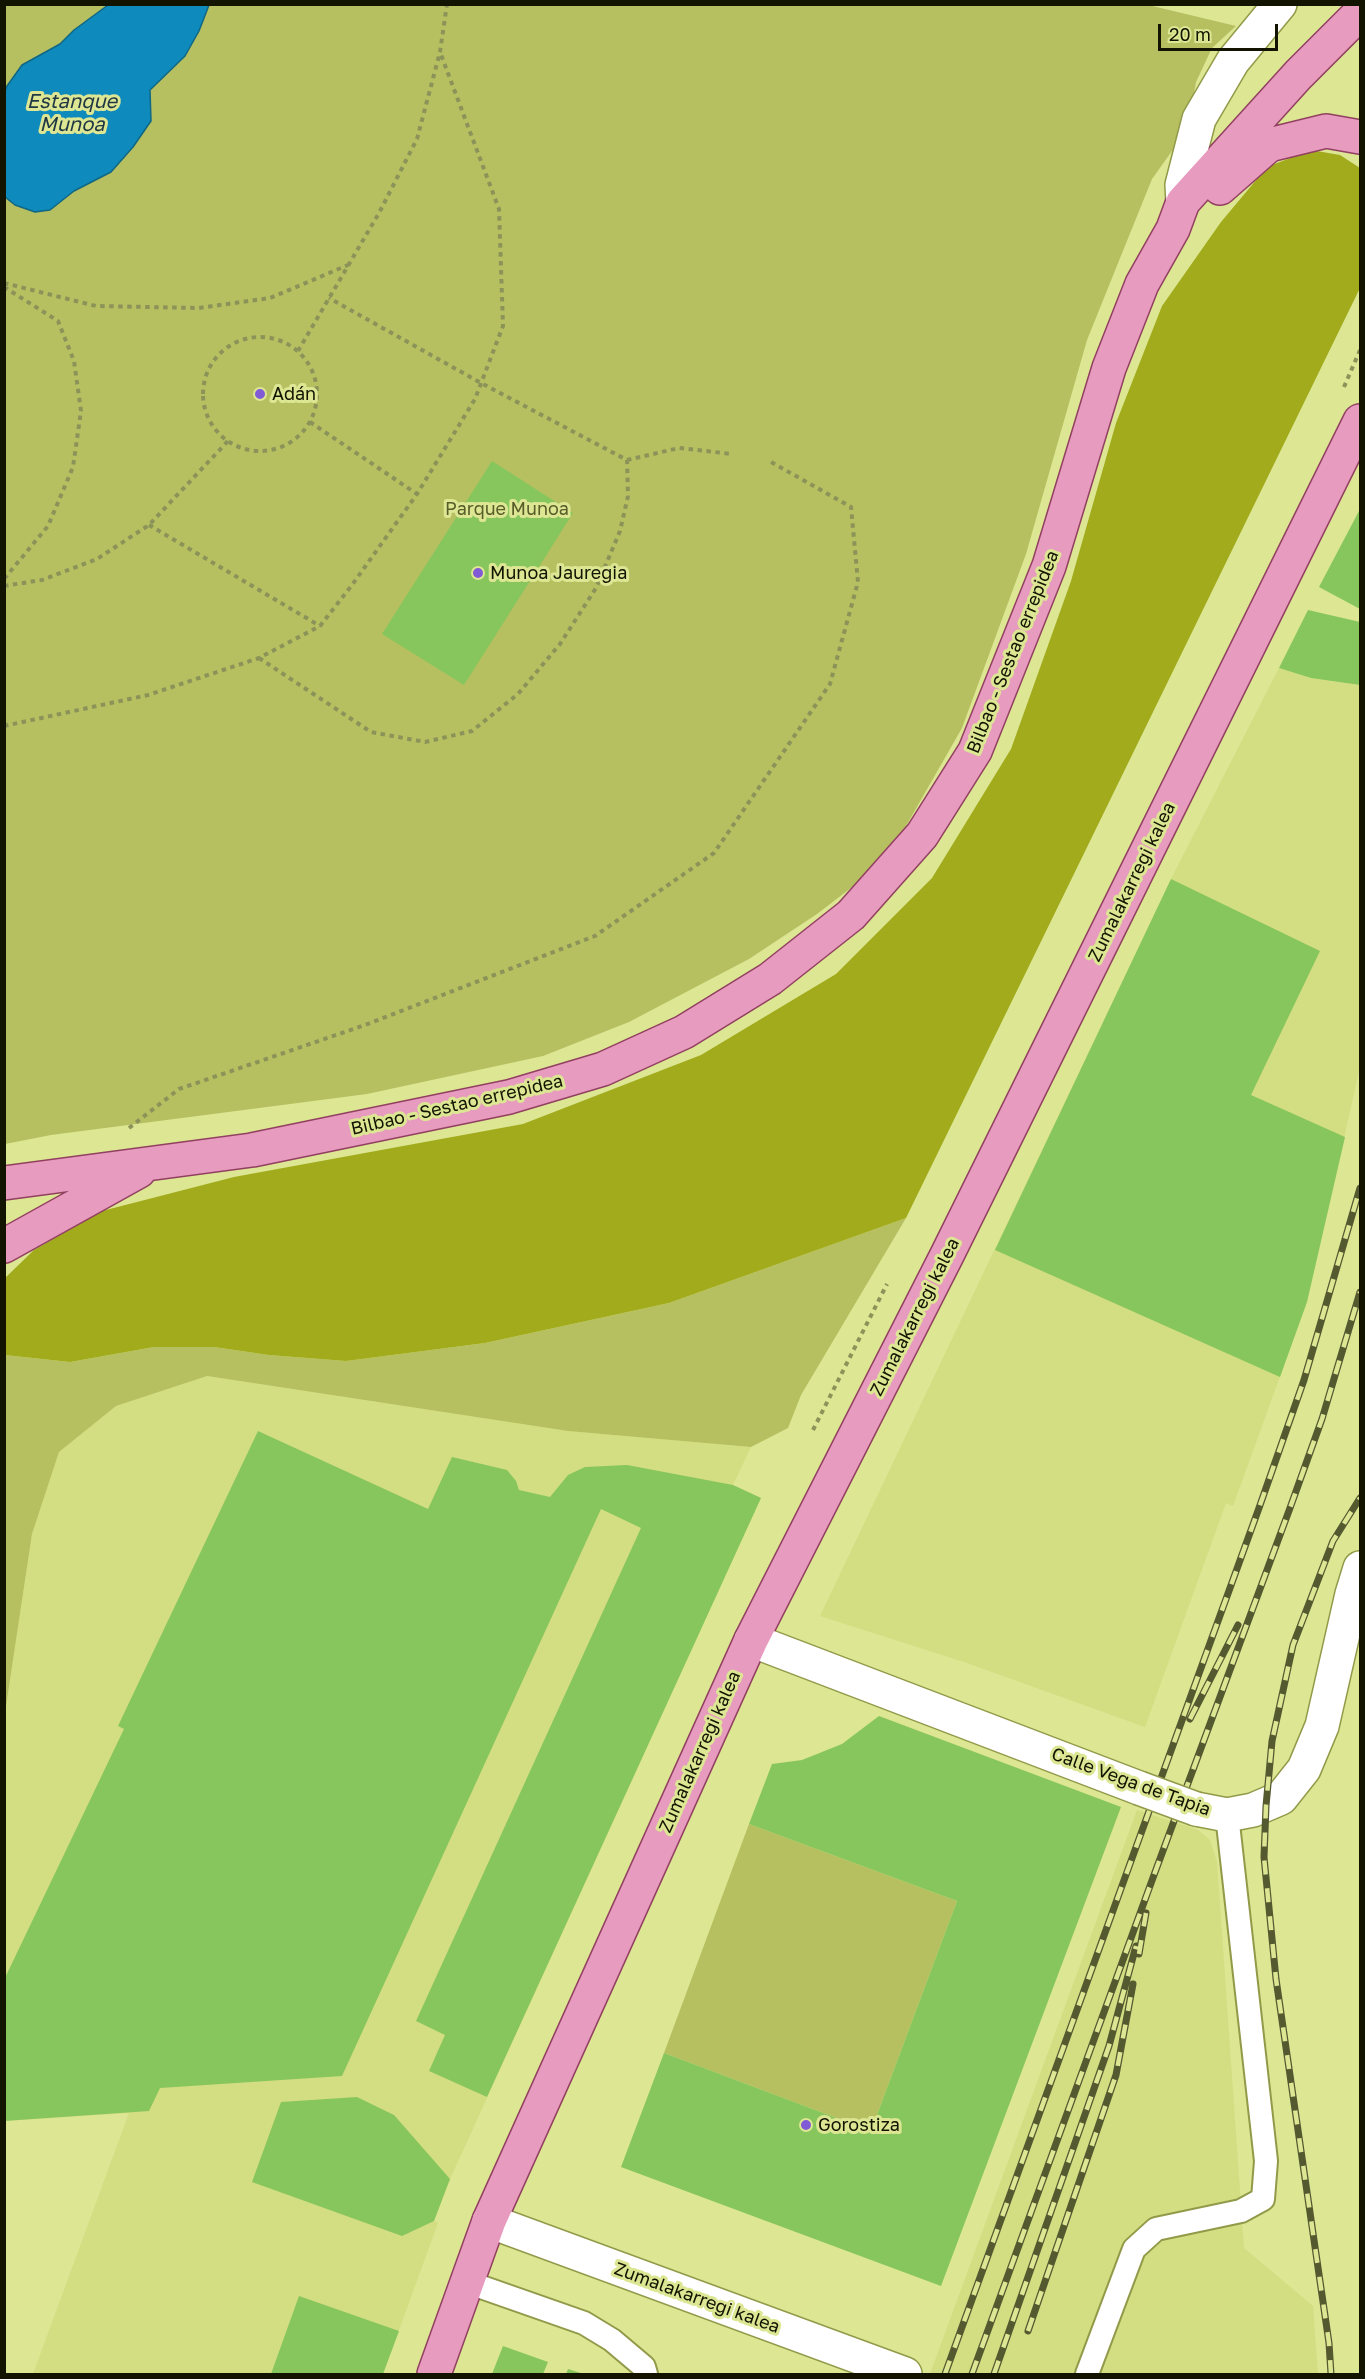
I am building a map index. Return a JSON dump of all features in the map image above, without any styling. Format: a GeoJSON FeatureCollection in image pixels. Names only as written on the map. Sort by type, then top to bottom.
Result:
{"type":"FeatureCollection","features":[{"type":"Feature","properties":{"kind":"main road","name":"Bilbao - Sestao errepidea"},"geometry":{"type":"LineString","coordinates":[[4,1183],[252,1150],[509,1096],[603,1069],[684,1032],[770,979],[851,915],[922,835],[975,751],[1049,566],[1109,368],[1142,284],[1178,215],[1298,75],[1360,13]]}},
{"type":"Feature","properties":{"kind":"main road"},"geometry":{"type":"LineString","coordinates":[[1178,215],[1269,145],[1326,131],[1360,137]]}},
{"type":"Feature","properties":{"kind":"main road","name":"Zumalakarregi kalea"},"geometry":{"type":"LineString","coordinates":[[434,2374],[489,2221],[751,1640],[947,1255],[1360,421]]}},
{"type":"Feature","properties":{"kind":"main road"},"geometry":{"type":"LineString","coordinates":[[4,1246],[154,1162]]}},
{"type":"Feature","properties":{"kind":"street"},"geometry":{"type":"LineString","coordinates":[[1178,215],[1182,184],[1199,119],[1233,61],[1280,4]]}},
{"type":"Feature","properties":{"kind":"street","name":"Calle Vega de Tapia"},"geometry":{"type":"LineString","coordinates":[[751,1640],[1196,1809],[1227,1815],[1253,1810],[1281,1798],[1304,1768],[1322,1726],[1356,1581]]}},
{"type":"Feature","properties":{"kind":"street","name":"Zumalakarregi kalea"},"geometry":{"type":"LineString","coordinates":[[489,2221],[905,2374]]}},
{"type":"Feature","properties":{"kind":"lane"},"geometry":{"type":"LineString","coordinates":[[1087,2374],[1134,2249],[1156,2229],[1241,2211],[1263,2199],[1266,2162],[1227,1815]]}},
{"type":"Feature","properties":{"kind":"lane"},"geometry":{"type":"LineString","coordinates":[[467,2282],[584,2323],[612,2340],[644,2367],[646,2374]]}},
{"type":"Feature","properties":{"kind":"path"},"geometry":{"type":"LineString","coordinates":[[298,351],[380,213],[417,139],[440,52],[447,4]]}},
{"type":"Feature","properties":{"kind":"path"},"geometry":{"type":"LineString","coordinates":[[4,726],[148,694],[259,658],[320,626],[417,494],[475,399],[503,326],[500,209],[440,52]]}},
{"type":"Feature","properties":{"kind":"path"},"geometry":{"type":"LineString","coordinates":[[4,285],[96,306],[200,308],[270,298],[349,265]]}},
{"type":"Feature","properties":{"kind":"path"},"geometry":{"type":"LineString","coordinates":[[4,285],[58,321],[74,361],[81,411],[73,467],[48,526],[4,579]]}},
{"type":"Feature","properties":{"kind":"path"},"geometry":{"type":"LineString","coordinates":[[329,298],[481,383],[627,460],[679,448],[732,454]]}},
{"type":"Feature","properties":{"kind":"path"},"geometry":{"type":"LineString","coordinates":[[262,337],[281,341],[298,351],[310,367],[316,385],[316,404],[310,422],[297,438],[281,447],[263,451],[245,449],[228,441],[215,428],[206,412],[203,394],[206,376],[214,360],[227,347],[244,339],[262,337]]}},
{"type":"Feature","properties":{"kind":"path"},"geometry":{"type":"LineString","coordinates":[[310,422],[417,494]]}},
{"type":"Feature","properties":{"kind":"path"},"geometry":{"type":"LineString","coordinates":[[4,586],[42,580],[97,559],[149,525],[228,441]]}},
{"type":"Feature","properties":{"kind":"path"},"geometry":{"type":"LineString","coordinates":[[259,658],[371,732],[425,742],[472,731],[518,694],[560,644],[596,588],[620,531],[628,496],[627,460]]}},
{"type":"Feature","properties":{"kind":"path"},"geometry":{"type":"LineString","coordinates":[[125,1131],[178,1089],[365,1025],[595,936],[714,853],[830,684],[858,582],[851,507],[771,462]]}},
{"type":"Feature","properties":{"kind":"path"},"geometry":{"type":"LineString","coordinates":[[149,525],[320,626]]}},
{"type":"Feature","properties":{"kind":"shaded area"},"geometry":{"type":"Polygon","coordinates":[[[1311,150],[1340,155],[1360,168],[1360,288],[906,1218],[669,1303],[485,1343],[346,1361],[269,1355],[214,1347],[154,1347],[70,1362],[5,1355],[5,1278],[34,1250],[102,1211],[234,1177],[523,1124],[701,1055],[836,974],[932,878],[1011,749],[1071,581],[1116,423],[1162,306],[1221,222],[1267,167],[1311,150]]]}},
{"type":"Feature","properties":{"kind":"shaded area"},"geometry":{"type":"Polygon","coordinates":[[[1279,668],[1311,678],[1360,685],[1360,1067],[1307,1302],[1233,1506],[1226,1503],[1145,1727],[964,1662],[820,1616],[1171,879],[1279,668]]]}},
{"type":"Feature","properties":{"kind":"shaded area"},"geometry":{"type":"Polygon","coordinates":[[[206,1376],[568,1431],[751,1447],[733,1485],[761,1498],[450,2179],[434,2221],[438,2223],[383,2374],[33,2374],[129,2113],[5,2121],[5,1713],[32,1534],[59,1452],[116,1406],[206,1376]]]}},
{"type":"Feature","properties":{"kind":"shaded area"},"geometry":{"type":"Polygon","coordinates":[[[1137,1810],[1198,1830],[1210,1840],[1217,1862],[1244,2248],[1313,2306],[1318,2374],[930,2374],[1137,1810]]]}},
{"type":"Feature","properties":{"kind":"green space","name":"Parque Munoa"},"geometry":{"type":"Polygon","coordinates":[[[1144,4],[1236,26],[1212,48],[1196,82],[1187,130],[1152,179],[1087,340],[1026,554],[962,728],[886,861],[817,914],[749,959],[629,1022],[543,1056],[367,1094],[51,1135],[5,1144],[5,5],[1144,4]]]}},
{"type":"Feature","properties":{"kind":"green space"},"geometry":{"type":"Polygon","coordinates":[[[906,1218],[801,1395],[788,1428],[751,1447],[568,1431],[207,1376],[116,1406],[59,1452],[32,1534],[5,1713],[5,1355],[70,1362],[154,1347],[214,1347],[269,1355],[346,1361],[485,1343],[669,1303],[906,1218]]]}},
{"type":"Feature","properties":{"kind":"green space"},"geometry":{"type":"Polygon","coordinates":[[[749,1824],[957,1901],[871,2131],[664,2053],[749,1824]]]}},
{"type":"Feature","properties":{"kind":"water","name":"Estanque Munoa"},"geometry":{"type":"Polygon","coordinates":[[[108,5],[209,5],[199,31],[185,56],[150,90],[151,121],[133,147],[111,172],[74,191],[50,210],[35,212],[15,205],[5,197],[4,94],[7,86],[22,65],[60,44],[74,30],[108,5]]]}},
{"type":"Feature","properties":{"kind":"building","name":"Munoa Jauregia"},"geometry":{"type":"Polygon","coordinates":[[[492,461],[573,513],[464,685],[382,634],[492,461]]]}},
{"type":"Feature","properties":{"kind":"building"},"geometry":{"type":"Polygon","coordinates":[[[1360,512],[1360,609],[1319,587],[1360,512]]]}},
{"type":"Feature","properties":{"kind":"building"},"geometry":{"type":"Polygon","coordinates":[[[1308,610],[1360,622],[1360,685],[1311,678],[1279,668],[1308,610]]]}},
{"type":"Feature","properties":{"kind":"building"},"geometry":{"type":"Polygon","coordinates":[[[1171,879],[1320,951],[1251,1095],[1345,1137],[1307,1302],[1280,1377],[995,1250],[1171,879]]]}},
{"type":"Feature","properties":{"kind":"building"},"geometry":{"type":"Polygon","coordinates":[[[258,1431],[428,1509],[452,1457],[507,1470],[516,1481],[519,1490],[550,1497],[568,1475],[585,1467],[627,1465],[733,1485],[761,1498],[487,2097],[429,2071],[445,2035],[416,2021],[641,1528],[601,1509],[342,2076],[160,2088],[149,2111],[4,2121],[4,1980],[124,1729],[118,1726],[258,1431]]]}},
{"type":"Feature","properties":{"kind":"building"},"geometry":{"type":"Polygon","coordinates":[[[879,1716],[1121,1807],[941,2286],[621,2167],[664,2053],[871,2131],[957,1901],[749,1824],[772,1764],[802,1760],[842,1744],[879,1716]]]}},
{"type":"Feature","properties":{"kind":"building"},"geometry":{"type":"Polygon","coordinates":[[[357,2097],[394,2115],[450,2179],[434,2221],[402,2236],[252,2182],[281,2102],[357,2097]]]}},
{"type":"Feature","properties":{"kind":"building"},"geometry":{"type":"Polygon","coordinates":[[[299,2296],[399,2331],[383,2374],[271,2374],[299,2296]]]}},
{"type":"Feature","properties":{"kind":"building"},"geometry":{"type":"Polygon","coordinates":[[[503,2346],[548,2362],[543,2374],[492,2374],[503,2346]]]}},
{"type":"Feature","properties":{"kind":"building"},"geometry":{"type":"Polygon","coordinates":[[[568,2369],[584,2374],[566,2374],[568,2369]]]}},
{"type":"Feature","properties":{"kind":"railway"},"geometry":{"type":"LineString","coordinates":[[945,2374],[1304,1380],[1360,1188]]}},
{"type":"Feature","properties":{"kind":"railway"},"geometry":{"type":"LineString","coordinates":[[972,2374],[1322,1419],[1360,1292]]}},
{"type":"Feature","properties":{"kind":"railway"},"geometry":{"type":"LineString","coordinates":[[1331,2374],[1329,2343],[1276,1979],[1264,1857],[1272,1741],[1293,1645],[1333,1541],[1360,1498]]}},
{"type":"Feature","properties":{"kind":"railway"},"geometry":{"type":"LineString","coordinates":[[1190,1719],[1238,1625]]}},
{"type":"Feature","properties":{"kind":"railway"},"geometry":{"type":"LineString","coordinates":[[1139,1954],[1146,1913]]}},
{"type":"Feature","properties":{"kind":"railway"},"geometry":{"type":"LineString","coordinates":[[994,2374],[1109,2046],[1136,1946]]}},
{"type":"Feature","properties":{"kind":"railway"},"geometry":{"type":"LineString","coordinates":[[1028,2331],[1116,2075],[1133,1984]]}},
{"type":"Feature","properties":{"kind":"place","name":"Adán"},"geometry":{"type":"Point","coordinates":[260,394]}},
{"type":"Feature","properties":{"kind":"place","name":"Munoa Jauregia"},"geometry":{"type":"Point","coordinates":[478,573]}},
{"type":"Feature","properties":{"kind":"place","name":"Gorostiza"},"geometry":{"type":"Point","coordinates":[806,2125]}}]}
